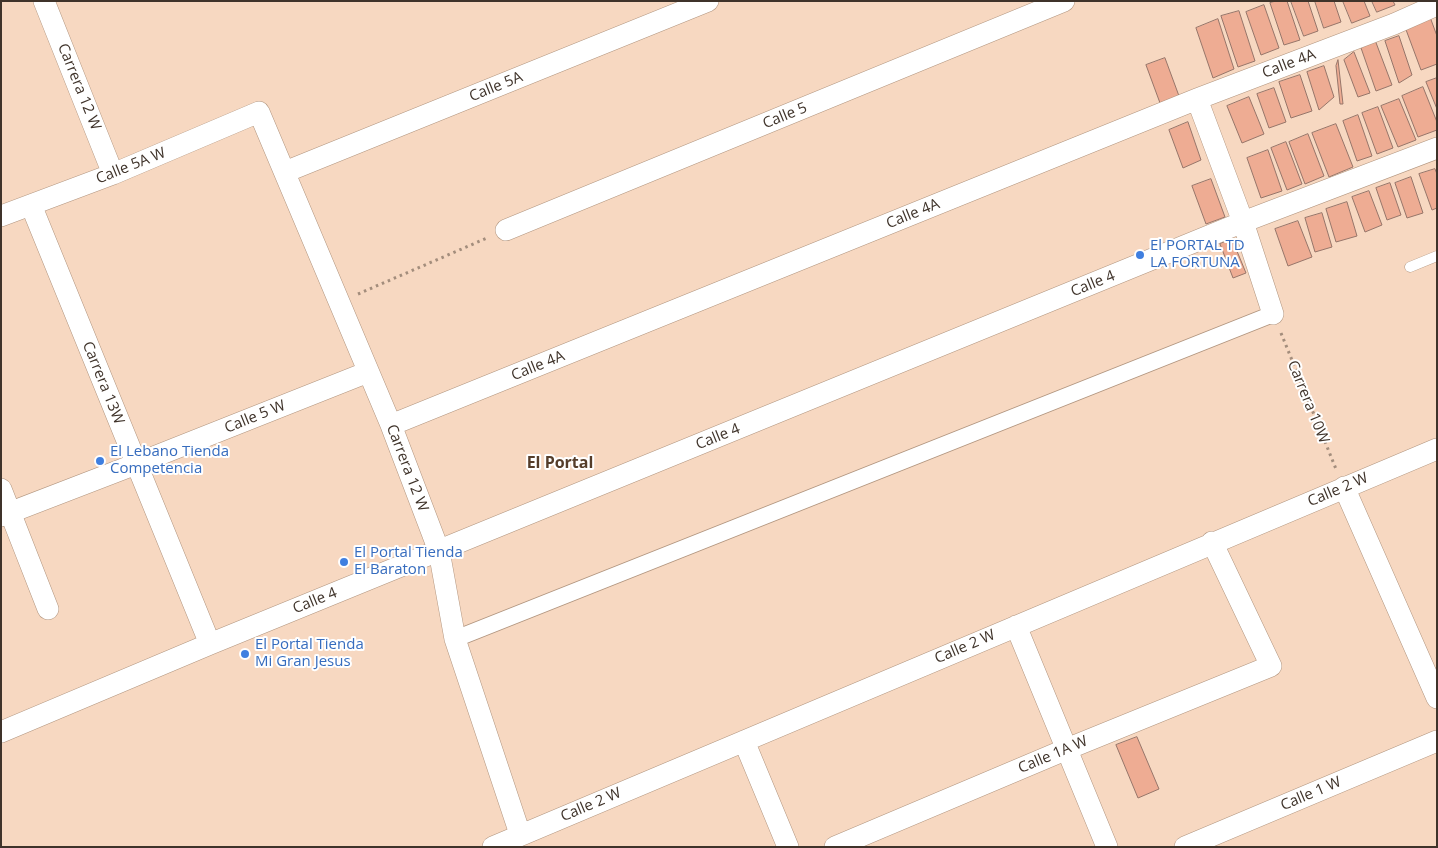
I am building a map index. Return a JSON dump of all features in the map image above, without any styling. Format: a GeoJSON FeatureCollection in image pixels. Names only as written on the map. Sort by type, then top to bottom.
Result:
{"type":"FeatureCollection","features":[{"type":"Feature","properties":{"kind":"street","name":"Carrera 12 W"},"geometry":{"type":"LineString","coordinates":[[44,1],[113,174]]}},
{"type":"Feature","properties":{"kind":"street","name":"Calle 5A"},"geometry":{"type":"LineString","coordinates":[[285,172],[708,1]]}},
{"type":"Feature","properties":{"kind":"street","name":"Calle 5"},"geometry":{"type":"LineString","coordinates":[[506,230],[1064,1]]}},
{"type":"Feature","properties":{"kind":"street","name":"Calle 4A"},"geometry":{"type":"LineString","coordinates":[[391,425],[1198,99],[1437,5]]}},
{"type":"Feature","properties":{"kind":"street"},"geometry":{"type":"LineString","coordinates":[[455,639],[1273,314],[1243,222],[1198,99]]}},
{"type":"Feature","properties":{"kind":"street","name":"Carrera 12 W"},"geometry":{"type":"LineString","coordinates":[[259,112],[391,425],[439,551],[455,639],[520,834]]}},
{"type":"Feature","properties":{"kind":"street","name":"Calle 5A W"},"geometry":{"type":"LineString","coordinates":[[1,216],[113,174],[259,112]]}},
{"type":"Feature","properties":{"kind":"street","name":"Calle 4"},"geometry":{"type":"LineString","coordinates":[[1,732],[210,644],[1243,222],[1437,148]]}},
{"type":"Feature","properties":{"kind":"street","name":"Carrera 13W"},"geometry":{"type":"LineString","coordinates":[[30,205],[210,644]]}},
{"type":"Feature","properties":{"kind":"street","name":"Calle 5 W"},"geometry":{"type":"LineString","coordinates":[[6,514],[368,372]]}},
{"type":"Feature","properties":{"kind":"street","name":"Calle 2 W"},"geometry":{"type":"LineString","coordinates":[[493,847],[1212,542],[1437,449]]}},
{"type":"Feature","properties":{"kind":"street"},"geometry":{"type":"LineString","coordinates":[[1344,487],[1437,698]]}},
{"type":"Feature","properties":{"kind":"street"},"geometry":{"type":"LineString","coordinates":[[1,489],[6,514],[48,609]]}},
{"type":"Feature","properties":{"kind":"street","name":"Calle 1A W"},"geometry":{"type":"LineString","coordinates":[[835,847],[1066,749],[1271,666],[1212,542]]}},
{"type":"Feature","properties":{"kind":"street"},"geometry":{"type":"LineString","coordinates":[[1016,626],[1107,847]]}},
{"type":"Feature","properties":{"kind":"street"},"geometry":{"type":"LineString","coordinates":[[744,741],[788,847]]}},
{"type":"Feature","properties":{"kind":"street","name":"Calle 1 W"},"geometry":{"type":"LineString","coordinates":[[1185,847],[1437,742]]}},
{"type":"Feature","properties":{"kind":"lane"},"geometry":{"type":"LineString","coordinates":[[1410,267],[1437,256]]}},
{"type":"Feature","properties":{"kind":"path"},"geometry":{"type":"LineString","coordinates":[[339,302],[506,230]]}},
{"type":"Feature","properties":{"kind":"path","name":"Carrera 10W"},"geometry":{"type":"LineString","coordinates":[[1273,314],[1344,487]]}},
{"type":"Feature","properties":{"kind":"building"},"geometry":{"type":"Polygon","coordinates":[[[1287,1],[1300,40],[1284,45],[1270,3],[1287,1]]]}},
{"type":"Feature","properties":{"kind":"building"},"geometry":{"type":"Polygon","coordinates":[[[1291,1],[1308,1],[1318,31],[1304,36],[1291,1]]]}},
{"type":"Feature","properties":{"kind":"building"},"geometry":{"type":"Polygon","coordinates":[[[1315,1],[1334,1],[1341,22],[1324,28],[1315,1]]]}},
{"type":"Feature","properties":{"kind":"building"},"geometry":{"type":"Polygon","coordinates":[[[1343,1],[1364,1],[1370,16],[1352,23],[1343,1]]]}},
{"type":"Feature","properties":{"kind":"building"},"geometry":{"type":"Polygon","coordinates":[[[1372,1],[1393,1],[1395,5],[1377,12],[1372,1]]]}},
{"type":"Feature","properties":{"kind":"building"},"geometry":{"type":"Polygon","coordinates":[[[1264,5],[1279,48],[1261,55],[1246,12],[1264,5]]]}},
{"type":"Feature","properties":{"kind":"building"},"geometry":{"type":"Polygon","coordinates":[[[1239,11],[1255,61],[1238,67],[1221,16],[1239,11]]]}},
{"type":"Feature","properties":{"kind":"building"},"geometry":{"type":"Polygon","coordinates":[[[1430,17],[1437,36],[1437,64],[1421,70],[1405,27],[1430,17]]]}},
{"type":"Feature","properties":{"kind":"building"},"geometry":{"type":"Polygon","coordinates":[[[1218,19],[1234,69],[1213,78],[1196,28],[1218,19]]]}},
{"type":"Feature","properties":{"kind":"building"},"geometry":{"type":"Polygon","coordinates":[[[1399,36],[1412,75],[1399,83],[1385,41],[1399,36]]]}},
{"type":"Feature","properties":{"kind":"building"},"geometry":{"type":"Polygon","coordinates":[[[1375,40],[1392,85],[1376,91],[1360,45],[1375,40]]]}},
{"type":"Feature","properties":{"kind":"building"},"geometry":{"type":"Polygon","coordinates":[[[1354,52],[1370,93],[1358,97],[1344,60],[1354,52]]]}},
{"type":"Feature","properties":{"kind":"building"},"geometry":{"type":"Polygon","coordinates":[[[1165,58],[1179,96],[1160,103],[1146,65],[1165,58]]]}},
{"type":"Feature","properties":{"kind":"building"},"geometry":{"type":"Polygon","coordinates":[[[1338,60],[1343,104],[1340,104],[1336,66],[1338,60]]]}},
{"type":"Feature","properties":{"kind":"building"},"geometry":{"type":"Polygon","coordinates":[[[1324,66],[1334,97],[1319,110],[1307,72],[1324,66]]]}},
{"type":"Feature","properties":{"kind":"building"},"geometry":{"type":"Polygon","coordinates":[[[1300,75],[1312,111],[1291,118],[1279,82],[1300,75]]]}},
{"type":"Feature","properties":{"kind":"building"},"geometry":{"type":"Polygon","coordinates":[[[1437,78],[1437,109],[1426,82],[1437,78]]]}},
{"type":"Feature","properties":{"kind":"building"},"geometry":{"type":"Polygon","coordinates":[[[1423,87],[1437,122],[1437,130],[1418,137],[1402,96],[1423,87]]]}},
{"type":"Feature","properties":{"kind":"building"},"geometry":{"type":"Polygon","coordinates":[[[1274,88],[1286,122],[1269,128],[1257,94],[1274,88]]]}},
{"type":"Feature","properties":{"kind":"building"},"geometry":{"type":"Polygon","coordinates":[[[1249,97],[1264,134],[1242,143],[1227,106],[1249,97]]]}},
{"type":"Feature","properties":{"kind":"building"},"geometry":{"type":"Polygon","coordinates":[[[1399,99],[1416,140],[1398,147],[1381,106],[1399,99]]]}},
{"type":"Feature","properties":{"kind":"building"},"geometry":{"type":"Polygon","coordinates":[[[1378,107],[1393,148],[1377,154],[1362,113],[1378,107]]]}},
{"type":"Feature","properties":{"kind":"building"},"geometry":{"type":"Polygon","coordinates":[[[1358,115],[1372,156],[1357,161],[1343,121],[1358,115]]]}},
{"type":"Feature","properties":{"kind":"building"},"geometry":{"type":"Polygon","coordinates":[[[1188,122],[1201,160],[1183,168],[1169,130],[1188,122]]]}},
{"type":"Feature","properties":{"kind":"building"},"geometry":{"type":"Polygon","coordinates":[[[1336,124],[1353,167],[1329,177],[1312,133],[1336,124]]]}},
{"type":"Feature","properties":{"kind":"building"},"geometry":{"type":"Polygon","coordinates":[[[1308,134],[1324,176],[1305,184],[1289,142],[1308,134]]]}},
{"type":"Feature","properties":{"kind":"building"},"geometry":{"type":"Polygon","coordinates":[[[1286,142],[1302,184],[1287,190],[1271,148],[1286,142]]]}},
{"type":"Feature","properties":{"kind":"building"},"geometry":{"type":"Polygon","coordinates":[[[1268,150],[1282,191],[1261,198],[1247,158],[1268,150]]]}},
{"type":"Feature","properties":{"kind":"building"},"geometry":{"type":"Polygon","coordinates":[[[1435,169],[1437,174],[1437,208],[1432,210],[1419,174],[1435,169]]]}},
{"type":"Feature","properties":{"kind":"building"},"geometry":{"type":"Polygon","coordinates":[[[1411,177],[1423,213],[1407,218],[1395,183],[1411,177]]]}},
{"type":"Feature","properties":{"kind":"building"},"geometry":{"type":"Polygon","coordinates":[[[1211,179],[1225,217],[1206,224],[1192,186],[1211,179]]]}},
{"type":"Feature","properties":{"kind":"building"},"geometry":{"type":"Polygon","coordinates":[[[1390,183],[1401,215],[1387,220],[1376,188],[1390,183]]]}},
{"type":"Feature","properties":{"kind":"building"},"geometry":{"type":"Polygon","coordinates":[[[1369,191],[1382,225],[1365,232],[1352,197],[1369,191]]]}},
{"type":"Feature","properties":{"kind":"building"},"geometry":{"type":"Polygon","coordinates":[[[1347,202],[1357,236],[1336,242],[1326,209],[1347,202]]]}},
{"type":"Feature","properties":{"kind":"building"},"geometry":{"type":"Polygon","coordinates":[[[1322,213],[1332,247],[1315,252],[1305,218],[1322,213]]]}},
{"type":"Feature","properties":{"kind":"building"},"geometry":{"type":"Polygon","coordinates":[[[1298,221],[1312,257],[1288,266],[1275,229],[1298,221]]]}},
{"type":"Feature","properties":{"kind":"building"},"geometry":{"type":"Polygon","coordinates":[[[1232,239],[1246,273],[1233,278],[1220,244],[1232,239]]]}},
{"type":"Feature","properties":{"kind":"building"},"geometry":{"type":"Polygon","coordinates":[[[1137,737],[1159,789],[1138,798],[1116,745],[1137,737]]]}},
{"type":"Feature","properties":{"kind":"place","name":"El PORTAL TD LA FORTUNA"},"geometry":{"type":"Point","coordinates":[1140,255]}},
{"type":"Feature","properties":{"kind":"place","name":"El Lebano Tienda Competencia"},"geometry":{"type":"Point","coordinates":[100,461]}},
{"type":"Feature","properties":{"kind":"place","name":"El Portal Tienda El Baraton"},"geometry":{"type":"Point","coordinates":[344,562]}},
{"type":"Feature","properties":{"kind":"place","name":"El Portal Tienda Mi Gran Jesus"},"geometry":{"type":"Point","coordinates":[245,654]}},
{"type":"Feature","properties":{"kind":"district","name":"El Portal"},"geometry":{"type":"Point","coordinates":[560,463]}}]}
